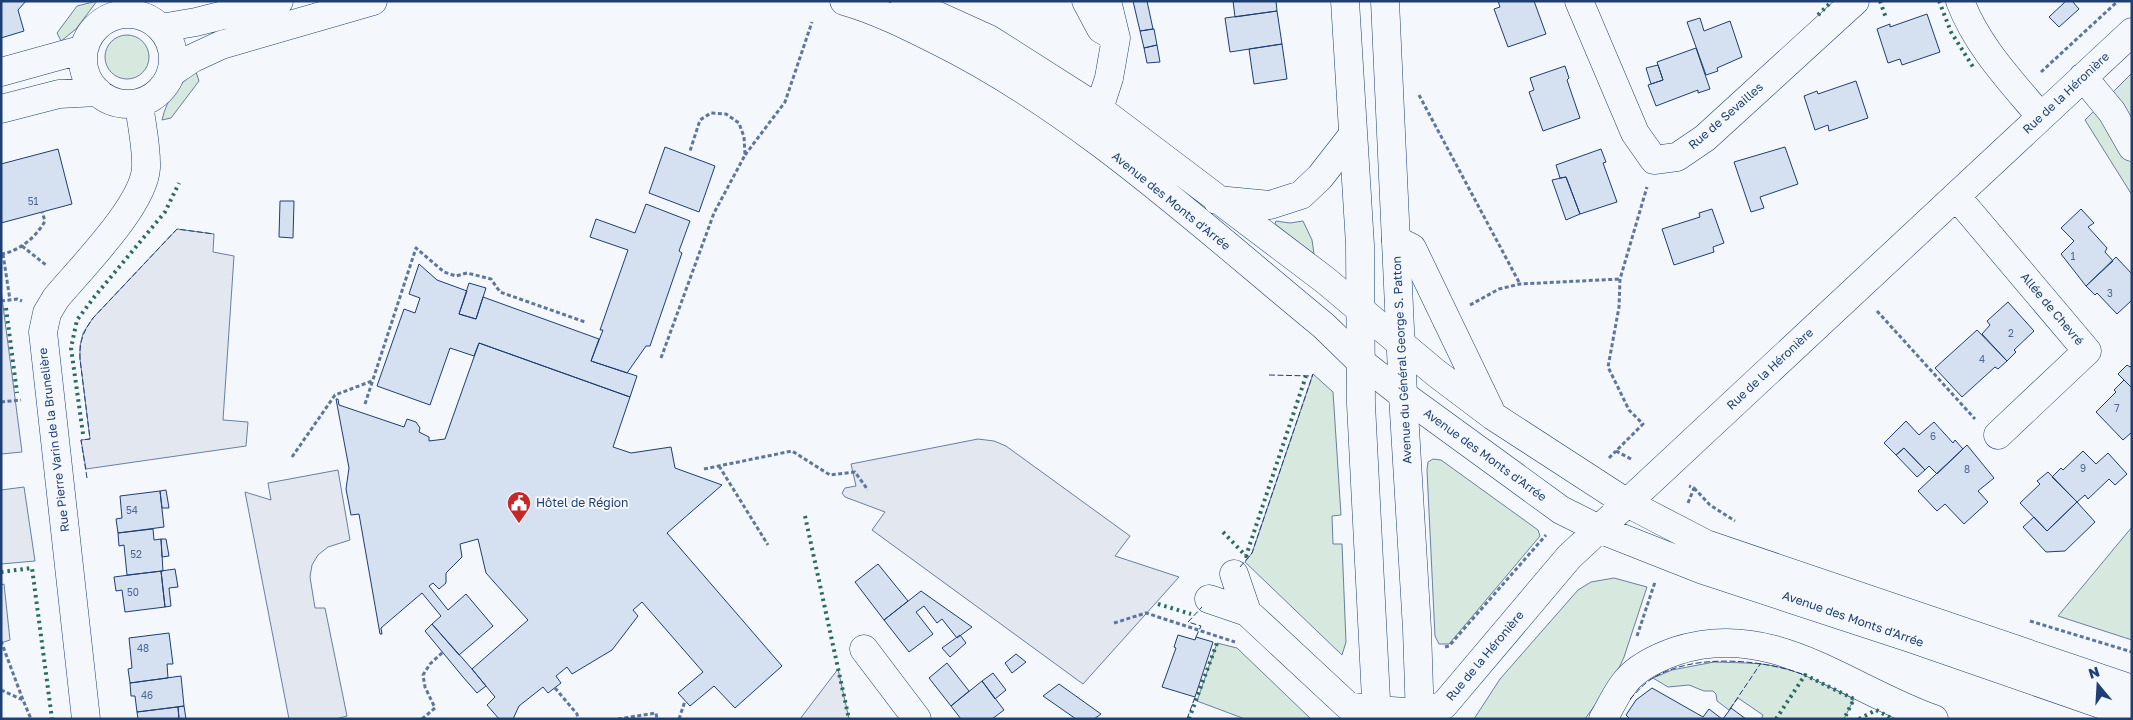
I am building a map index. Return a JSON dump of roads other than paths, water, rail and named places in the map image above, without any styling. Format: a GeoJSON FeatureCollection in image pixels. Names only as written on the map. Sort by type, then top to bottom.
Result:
{"type":"FeatureCollection","features":[{"type":"Feature","properties":{"kind":"street"},"geometry":{"type":"LineString","coordinates":[[161,28],[196,22],[280,1]]}},
{"type":"Feature","properties":{"kind":"street"},"geometry":{"type":"LineString","coordinates":[[172,72],[172,48],[161,28],[141,16],[129,14],[116,8],[88,38],[84,49],[83,61],[86,73],[90,83],[98,92],[117,102],[139,103],[150,99],[159,91],[172,72],[192,58],[221,45],[373,1]]}},
{"type":"Feature","properties":{"kind":"street","name":"Avenue des Monts d'Arrée"},"geometry":{"type":"LineString","coordinates":[[844,1],[915,30],[977,61],[1069,120],[1156,188],[1324,326],[1361,362],[1560,510],[1599,529],[1703,570],[1913,639],[2132,715]]}},
{"type":"Feature","properties":{"kind":"street","name":"Avenue des Monts d'Arrée"},"geometry":{"type":"LineString","coordinates":[[905,1],[990,40],[1099,109],[1361,309],[1436,373],[1493,416],[1627,503],[1706,544],[2132,690]]}},
{"type":"Feature","properties":{"kind":"street"},"geometry":{"type":"LineString","coordinates":[[1086,1],[1101,29],[1116,38]]}},
{"type":"Feature","properties":{"kind":"street"},"geometry":{"type":"LineString","coordinates":[[1099,109],[1109,78],[1116,38],[1107,1]]}},
{"type":"Feature","properties":{"kind":"street"},"geometry":{"type":"LineString","coordinates":[[1346,1],[1352,136],[1360,245],[1361,404],[1377,714]]}},
{"type":"Feature","properties":{"kind":"street","name":"Avenue du Général George S. Patton"},"geometry":{"type":"LineString","coordinates":[[1385,1],[1400,342],[1417,629],[1420,716]]}},
{"type":"Feature","properties":{"kind":"street","name":"Rue de Sevailles"},"geometry":{"type":"LineString","coordinates":[[1579,1],[1636,132],[1654,160],[1677,157],[1705,138],[1855,1]]}},
{"type":"Feature","properties":{"kind":"street"},"geometry":{"type":"LineString","coordinates":[[1960,1],[1968,23],[1986,52],[2040,117]]}},
{"type":"Feature","properties":{"kind":"street","name":"Rue de la Héronière"},"geometry":{"type":"LineString","coordinates":[[1420,716],[1444,705],[1569,557],[2132,32]]}},
{"type":"Feature","properties":{"kind":"street"},"geometry":{"type":"LineString","coordinates":[[1,72],[84,49]]}},
{"type":"Feature","properties":{"kind":"street"},"geometry":{"type":"LineString","coordinates":[[2083,77],[2112,112],[2132,147]]}},
{"type":"Feature","properties":{"kind":"street"},"geometry":{"type":"LineString","coordinates":[[1,109],[59,94],[98,92]]}},
{"type":"Feature","properties":{"kind":"street","name":"Rue Pierre Varin de la Brunelière"},"geometry":{"type":"LineString","coordinates":[[86,719],[43,332],[47,313],[56,298],[132,206],[142,188],[146,167],[139,103]]}},
{"type":"Feature","properties":{"kind":"street"},"geometry":{"type":"LineString","coordinates":[[1217,200],[1270,205],[1301,195],[1320,176],[1352,136]]}},
{"type":"Feature","properties":{"kind":"street","name":"Allée de Chevré"},"geometry":{"type":"LineString","coordinates":[[1956,196],[2087,351],[1998,435]]}},
{"type":"Feature","properties":{"kind":"street"},"geometry":{"type":"LineString","coordinates":[[1396,240],[1412,248],[1493,416]]}},
{"type":"Feature","properties":{"kind":"street"},"geometry":{"type":"LineString","coordinates":[[1234,574],[1247,612]]}},
{"type":"Feature","properties":{"kind":"street"},"geometry":{"type":"LineString","coordinates":[[1209,598],[1247,612],[1348,706],[1377,714],[1420,716]]}},
{"type":"Feature","properties":{"kind":"street"},"geometry":{"type":"LineString","coordinates":[[1603,719],[1627,679],[1656,658],[1695,645],[1747,643],[1795,655],[1934,719]]}},
{"type":"Feature","properties":{"kind":"street"},"geometry":{"type":"LineString","coordinates":[[864,649],[917,719]]}},
{"type":"Feature","properties":{"kind":"place","name":"Hôtel de Région"},"geometry":{"type":"Point","coordinates":[519,524]}}]}
